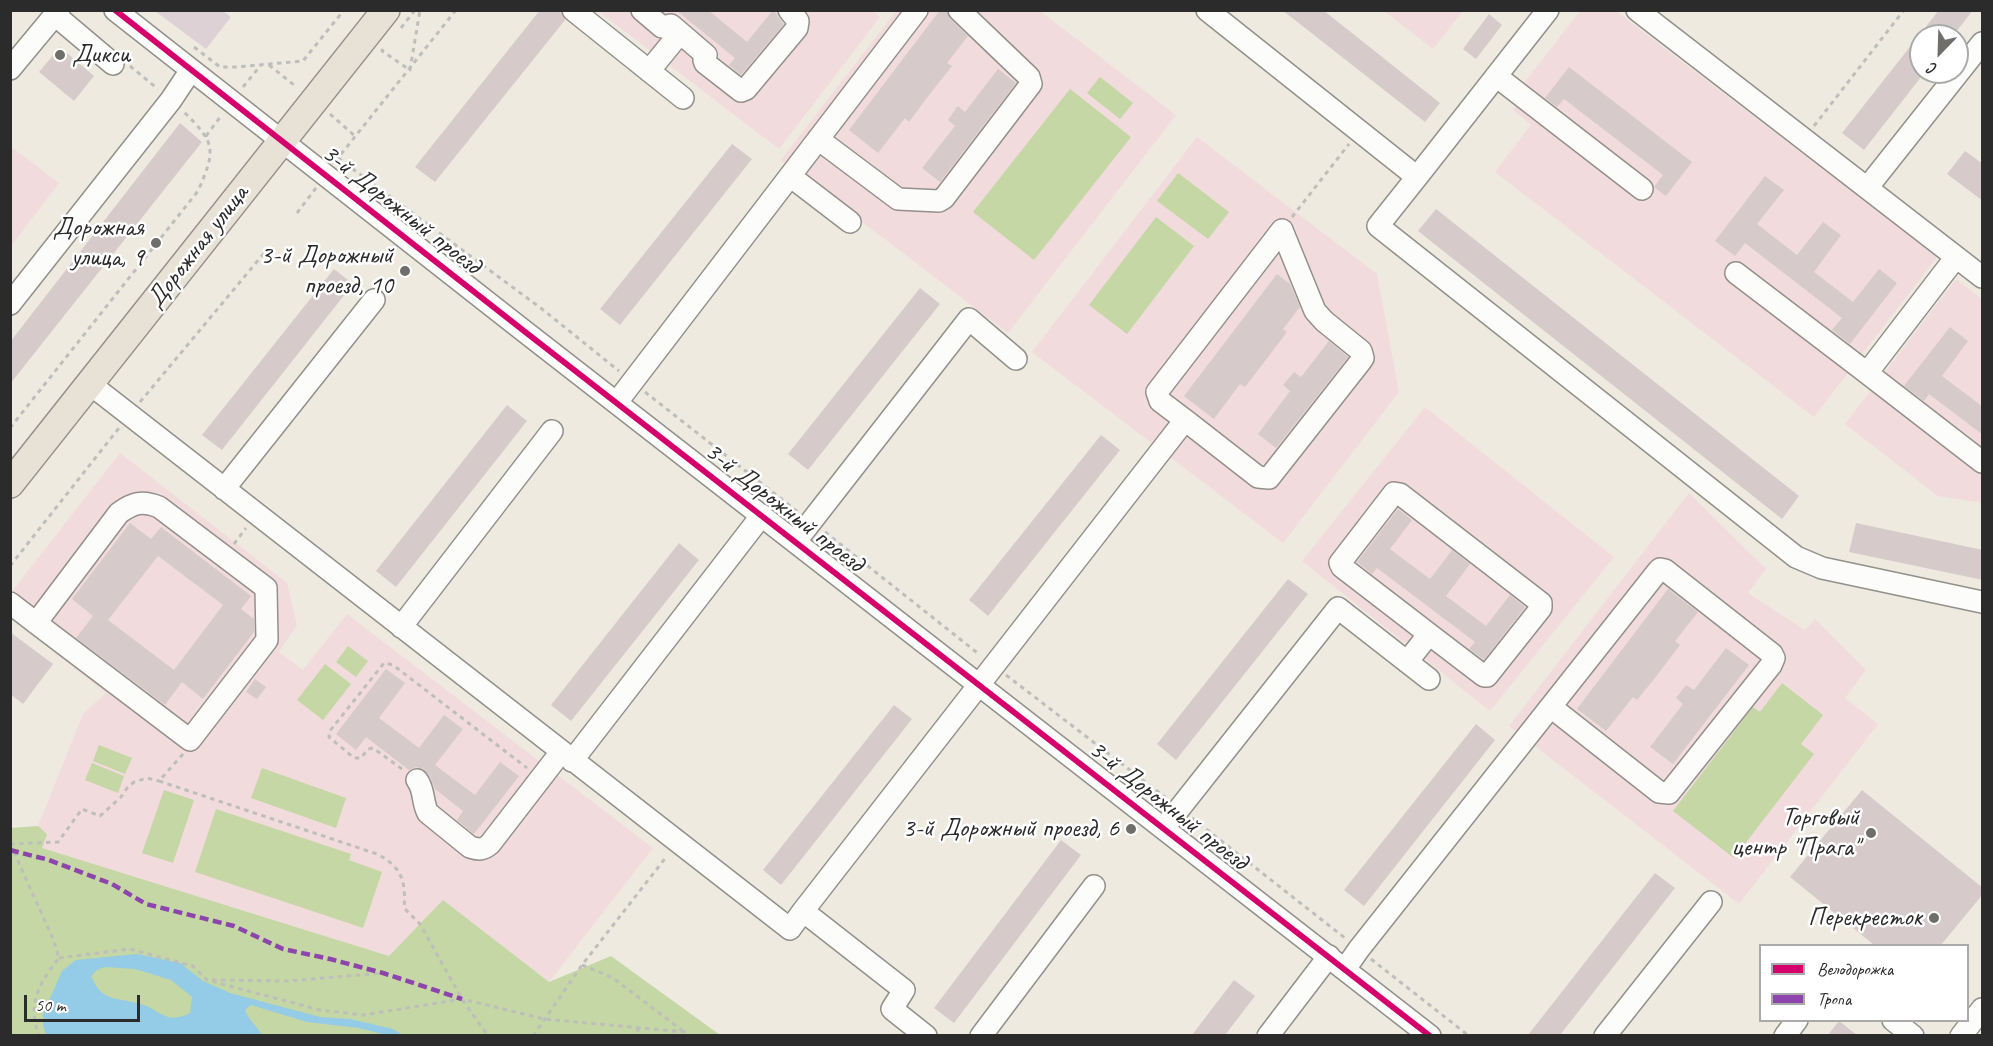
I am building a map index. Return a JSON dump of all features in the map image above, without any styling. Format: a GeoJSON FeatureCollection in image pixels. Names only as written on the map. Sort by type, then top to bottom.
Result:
{"type":"FeatureCollection","features":[{"type":"Feature","properties":{"kind":"main road","name":"Дорожная улица"},"geometry":{"type":"LineString","coordinates":[[10,484],[386,10]]}},
{"type":"Feature","properties":{"kind":"street","name":"3-й Дорожный проезд"},"geometry":{"type":"LineString","coordinates":[[115,10],[1430,1035]]}},
{"type":"Feature","properties":{"kind":"street"},"geometry":{"type":"LineString","coordinates":[[573,10],[683,98]]}},
{"type":"Feature","properties":{"kind":"street"},"geometry":{"type":"LineString","coordinates":[[642,10],[662,27],[669,24],[705,54],[705,63],[738,89],[744,91],[797,28],[798,21],[789,10]]}},
{"type":"Feature","properties":{"kind":"street"},"geometry":{"type":"LineString","coordinates":[[617,402],[917,10]]}},
{"type":"Feature","properties":{"kind":"street"},"geometry":{"type":"LineString","coordinates":[[818,139],[898,199],[939,201],[944,198],[1031,84],[1029,77],[959,10]]}},
{"type":"Feature","properties":{"kind":"street"},"geometry":{"type":"LineString","coordinates":[[1207,10],[1417,177]]}},
{"type":"Feature","properties":{"kind":"street"},"geometry":{"type":"LineString","coordinates":[[1548,10],[1378,226],[1796,557],[1822,568],[1983,602]]}},
{"type":"Feature","properties":{"kind":"street"},"geometry":{"type":"LineString","coordinates":[[1641,12],[1983,277]]}},
{"type":"Feature","properties":{"kind":"street"},"geometry":{"type":"LineString","coordinates":[[10,69],[57,13],[119,63]]}},
{"type":"Feature","properties":{"kind":"street"},"geometry":{"type":"LineString","coordinates":[[649,71],[680,33]]}},
{"type":"Feature","properties":{"kind":"street"},"geometry":{"type":"LineString","coordinates":[[1867,188],[1983,43]]}},
{"type":"Feature","properties":{"kind":"street"},"geometry":{"type":"LineString","coordinates":[[10,304],[171,100],[191,70]]}},
{"type":"Feature","properties":{"kind":"street"},"geometry":{"type":"LineString","coordinates":[[1496,76],[1642,189]]}},
{"type":"Feature","properties":{"kind":"street"},"geometry":{"type":"LineString","coordinates":[[790,176],[850,222]]}},
{"type":"Feature","properties":{"kind":"street"},"geometry":{"type":"LineString","coordinates":[[1282,231],[1315,311],[1361,351],[1363,358],[1269,478],[1258,477],[1185,420],[1160,401],[1157,392],[1282,231]]}},
{"type":"Feature","properties":{"kind":"street"},"geometry":{"type":"LineString","coordinates":[[1867,373],[1956,257]]}},
{"type":"Feature","properties":{"kind":"street"},"geometry":{"type":"LineString","coordinates":[[1736,273],[1983,462]]}},
{"type":"Feature","properties":{"kind":"street"},"geometry":{"type":"LineString","coordinates":[[224,489],[374,300]]}},
{"type":"Feature","properties":{"kind":"street"},"geometry":{"type":"LineString","coordinates":[[796,541],[969,318],[1016,359]]}},
{"type":"Feature","properties":{"kind":"street"},"geometry":{"type":"LineString","coordinates":[[90,384],[790,929],[1185,420]]}},
{"type":"Feature","properties":{"kind":"street"},"geometry":{"type":"LineString","coordinates":[[401,627],[552,431]]}},
{"type":"Feature","properties":{"kind":"street"},"geometry":{"type":"LineString","coordinates":[[1394,493],[1400,494],[1541,603],[1541,608],[1487,676],[1429,634],[1340,565],[1341,560],[1394,493]]}},
{"type":"Feature","properties":{"kind":"street"},"geometry":{"type":"LineString","coordinates":[[10,603],[36,623],[190,740],[267,640],[266,588],[159,507],[148,502],[131,504],[119,513],[36,623]]}},
{"type":"Feature","properties":{"kind":"street"},"geometry":{"type":"LineString","coordinates":[[417,780],[422,787],[428,813],[470,847],[478,850],[485,848],[541,778],[567,757],[762,516]]}},
{"type":"Feature","properties":{"kind":"street"},"geometry":{"type":"LineString","coordinates":[[1268,1035],[1337,962],[1359,950],[1660,569],[1665,570],[1772,654],[1774,658],[1771,665],[1669,793],[1659,792],[1551,707]]}},
{"type":"Feature","properties":{"kind":"street"},"geometry":{"type":"LineString","coordinates":[[1164,828],[1338,608],[1429,679]]}},
{"type":"Feature","properties":{"kind":"street"},"geometry":{"type":"LineString","coordinates":[[1407,662],[1429,634]]}},
{"type":"Feature","properties":{"kind":"street"},"geometry":{"type":"LineString","coordinates":[[981,1035],[1094,886]]}},
{"type":"Feature","properties":{"kind":"street"},"geometry":{"type":"LineString","coordinates":[[1605,1035],[1711,902]]}},
{"type":"Feature","properties":{"kind":"street"},"geometry":{"type":"LineString","coordinates":[[803,911],[904,990],[892,1009],[926,1035]]}},
{"type":"Feature","properties":{"kind":"street"},"geometry":{"type":"LineString","coordinates":[[1961,1035],[1983,1009]]}},
{"type":"Feature","properties":{"kind":"street"},"geometry":{"type":"LineString","coordinates":[[1785,1035],[1795,1022]]}},
{"type":"Feature","properties":{"kind":"street"},"geometry":{"type":"LineString","coordinates":[[1896,1022],[1913,1035]]}},
{"type":"Feature","properties":{"kind":"path"},"geometry":{"type":"LineString","coordinates":[[220,67],[303,61],[344,10]]}},
{"type":"Feature","properties":{"kind":"path"},"geometry":{"type":"LineString","coordinates":[[410,70],[420,10]]}},
{"type":"Feature","properties":{"kind":"path"},"geometry":{"type":"LineString","coordinates":[[456,10],[338,158],[542,309],[993,665],[1180,808],[1469,1035]]}},
{"type":"Feature","properties":{"kind":"path"},"geometry":{"type":"LineString","coordinates":[[1804,139],[1904,10]]}},
{"type":"Feature","properties":{"kind":"path"},"geometry":{"type":"LineString","coordinates":[[382,51],[410,70]]}},
{"type":"Feature","properties":{"kind":"path"},"geometry":{"type":"LineString","coordinates":[[10,428],[198,191],[210,164],[210,143],[198,125],[171,100],[119,63]]}},
{"type":"Feature","properties":{"kind":"path"},"geometry":{"type":"LineString","coordinates":[[268,64],[294,85]]}},
{"type":"Feature","properties":{"kind":"path"},"geometry":{"type":"LineString","coordinates":[[241,90],[261,65]]}},
{"type":"Feature","properties":{"kind":"path"},"geometry":{"type":"LineString","coordinates":[[206,136],[224,112]]}},
{"type":"Feature","properties":{"kind":"path"},"geometry":{"type":"LineString","coordinates":[[327,112],[356,137]]}},
{"type":"Feature","properties":{"kind":"path"},"geometry":{"type":"LineString","coordinates":[[1282,231],[1360,131]]}},
{"type":"Feature","properties":{"kind":"path"},"geometry":{"type":"LineString","coordinates":[[297,213],[317,186]]}},
{"type":"Feature","properties":{"kind":"path"},"geometry":{"type":"LineString","coordinates":[[225,557],[257,514]]}},
{"type":"Feature","properties":{"kind":"path"},"geometry":{"type":"LineString","coordinates":[[417,780],[373,748],[368,749],[358,759],[329,737],[329,732],[384,663],[393,665],[541,778]]}},
{"type":"Feature","properties":{"kind":"path"},"geometry":{"type":"LineString","coordinates":[[159,781],[177,762],[190,740]]}},
{"type":"Feature","properties":{"kind":"path"},"geometry":{"type":"LineString","coordinates":[[10,844],[58,842],[82,809],[100,816],[134,782],[147,778],[366,850],[387,860],[397,868],[405,889],[404,908],[420,924],[462,999],[488,1035]]}},
{"type":"Feature","properties":{"kind":"path"},"geometry":{"type":"LineString","coordinates":[[533,1035],[582,965],[677,843]]}},
{"type":"Feature","properties":{"kind":"path"},"geometry":{"type":"LineString","coordinates":[[14,852],[53,939],[59,958]]}},
{"type":"Feature","properties":{"kind":"path"},"geometry":{"type":"LineString","coordinates":[[39,1035],[33,1015],[34,1006],[41,980],[59,958],[130,949],[194,966],[207,980],[320,1010],[364,1015],[462,999],[544,1019],[685,1032]]}},
{"type":"Feature","properties":{"kind":"path"},"geometry":{"type":"LineString","coordinates":[[582,965],[613,978],[690,1035]]}},
{"type":"Feature","properties":{"kind":"path"},"geometry":{"type":"LineString","coordinates":[[207,980],[288,981],[383,973]]}},
{"type":"Feature","properties":{"kind":"path"},"geometry":{"type":"LineString","coordinates":[[635,1028],[643,1035]]}},
{"type":"Feature","properties":{"kind":"shaded area"},"geometry":{"type":"Polygon","coordinates":[[[872,10],[880,17],[779,149],[598,11],[872,10]]]}},
{"type":"Feature","properties":{"kind":"shaded area"},"geometry":{"type":"Polygon","coordinates":[[[155,11],[223,11],[231,17],[206,49],[155,11]]]}},
{"type":"Feature","properties":{"kind":"shaded area"},"geometry":{"type":"Polygon","coordinates":[[[896,11],[1040,11],[1176,115],[1008,333],[781,160],[896,11]]]}},
{"type":"Feature","properties":{"kind":"shaded area"},"geometry":{"type":"Polygon","coordinates":[[[1384,11],[1463,11],[1433,49],[1384,11]]]}},
{"type":"Feature","properties":{"kind":"shaded area"},"geometry":{"type":"Polygon","coordinates":[[[1580,11],[1616,11],[1937,257],[1814,417],[1495,172],[1531,125],[1513,110],[1526,93],[1520,88],[1580,11]]]}},
{"type":"Feature","properties":{"kind":"shaded area"},"geometry":{"type":"Polygon","coordinates":[[[1197,137],[1377,274],[1399,392],[1283,543],[1032,352],[1197,137]]]}},
{"type":"Feature","properties":{"kind":"shaded area"},"geometry":{"type":"Polygon","coordinates":[[[10,146],[59,183],[11,246],[10,246],[10,146]]]}},
{"type":"Feature","properties":{"kind":"shaded area"},"geometry":{"type":"Polygon","coordinates":[[[1956,279],[1982,299],[1982,503],[1938,496],[1845,424],[1956,279]]]}},
{"type":"Feature","properties":{"kind":"shaded area"},"geometry":{"type":"Polygon","coordinates":[[[1425,407],[1614,557],[1490,711],[1302,561],[1425,407]]]}},
{"type":"Feature","properties":{"kind":"shaded area"},"geometry":{"type":"Polygon","coordinates":[[[120,453],[287,583],[297,625],[279,652],[303,670],[347,614],[653,848],[549,982],[443,901],[389,956],[41,848],[47,834],[38,826],[83,714],[106,693],[11,618],[10,594],[120,453]]]}},
{"type":"Feature","properties":{"kind":"shaded area"},"geometry":{"type":"Polygon","coordinates":[[[1689,493],[1766,569],[1748,593],[1805,630],[1815,619],[1866,670],[1845,698],[1878,724],[1739,904],[1509,726],[1689,493]]]}},
{"type":"Feature","properties":{"kind":"green space"},"geometry":{"type":"Polygon","coordinates":[[[1100,77],[1133,103],[1120,119],[1087,93],[1100,77]]]}},
{"type":"Feature","properties":{"kind":"green space"},"geometry":{"type":"Polygon","coordinates":[[[1070,89],[1131,137],[1034,260],[973,212],[1070,89]]]}},
{"type":"Feature","properties":{"kind":"green space"},"geometry":{"type":"Polygon","coordinates":[[[1178,173],[1229,212],[1208,239],[1157,201],[1178,173]]]}},
{"type":"Feature","properties":{"kind":"green space"},"geometry":{"type":"Polygon","coordinates":[[[1156,217],[1194,246],[1127,334],[1089,305],[1156,217]]]}},
{"type":"Feature","properties":{"kind":"green space"},"geometry":{"type":"Polygon","coordinates":[[[348,646],[368,661],[356,677],[336,662],[348,646]]]}},
{"type":"Feature","properties":{"kind":"green space"},"geometry":{"type":"Polygon","coordinates":[[[325,664],[351,684],[323,720],[297,700],[325,664]]]}},
{"type":"Feature","properties":{"kind":"green space"},"geometry":{"type":"Polygon","coordinates":[[[1782,683],[1823,715],[1801,744],[1814,754],[1734,858],[1673,811],[1753,707],[1760,712],[1782,683]]]}},
{"type":"Feature","properties":{"kind":"green space"},"geometry":{"type":"Polygon","coordinates":[[[99,745],[132,758],[125,774],[93,761],[99,745]]]}},
{"type":"Feature","properties":{"kind":"green space"},"geometry":{"type":"Polygon","coordinates":[[[92,763],[124,776],[118,793],[85,780],[92,763]]]}},
{"type":"Feature","properties":{"kind":"green space"},"geometry":{"type":"Polygon","coordinates":[[[262,768],[346,798],[336,828],[251,798],[262,768]]]}},
{"type":"Feature","properties":{"kind":"green space"},"geometry":{"type":"Polygon","coordinates":[[[164,790],[194,800],[173,863],[142,853],[164,790]]]}},
{"type":"Feature","properties":{"kind":"green space"},"geometry":{"type":"Polygon","coordinates":[[[216,809],[351,854],[349,860],[382,872],[363,928],[195,872],[216,809]]]}},
{"type":"Feature","properties":{"kind":"green space"},"geometry":{"type":"Polygon","coordinates":[[[38,826],[47,834],[42,848],[389,956],[443,900],[549,982],[611,956],[720,1035],[11,1035],[10,828],[38,826]]]}},
{"type":"Feature","properties":{"kind":"water"},"geometry":{"type":"Polygon","coordinates":[[[137,954],[180,963],[203,981],[230,993],[320,1017],[350,1019],[393,1029],[403,1035],[386,1035],[359,1028],[307,1022],[251,1005],[245,1010],[262,1035],[46,1035],[43,1014],[62,971],[76,960],[137,954]],[[105,967],[97,970],[91,976],[100,990],[109,997],[145,1005],[168,1017],[181,1017],[190,1013],[192,997],[171,980],[135,969],[105,967]]]}},
{"type":"Feature","properties":{"kind":"building"},"geometry":{"type":"Polygon","coordinates":[[[540,10],[559,10],[565,20],[435,182],[415,167],[540,10]]]}},
{"type":"Feature","properties":{"kind":"building"},"geometry":{"type":"Polygon","coordinates":[[[676,10],[708,10],[747,42],[773,10],[784,24],[741,75],[729,65],[735,58],[676,10]]]}},
{"type":"Feature","properties":{"kind":"building"},"geometry":{"type":"Polygon","coordinates":[[[940,10],[947,12],[950,19],[968,36],[947,63],[952,66],[909,122],[905,118],[878,153],[849,130],[940,10]]]}},
{"type":"Feature","properties":{"kind":"building"},"geometry":{"type":"Polygon","coordinates":[[[1282,10],[1323,10],[1440,103],[1425,122],[1282,10]]]}},
{"type":"Feature","properties":{"kind":"building"},"geometry":{"type":"Polygon","coordinates":[[[1939,10],[1973,10],[1962,24],[1928,24],[1939,10]]]}},
{"type":"Feature","properties":{"kind":"building"},"geometry":{"type":"Polygon","coordinates":[[[1489,14],[1502,25],[1476,59],[1463,49],[1489,14]]]}},
{"type":"Feature","properties":{"kind":"building"},"geometry":{"type":"Polygon","coordinates":[[[60,47],[94,76],[74,101],[39,72],[60,47]]]}},
{"type":"Feature","properties":{"kind":"building"},"geometry":{"type":"Polygon","coordinates":[[[1909,48],[1909,84],[1916,84],[1864,150],[1842,133],[1909,48]]]}},
{"type":"Feature","properties":{"kind":"building"},"geometry":{"type":"Polygon","coordinates":[[[1569,67],[1692,162],[1666,196],[1654,187],[1663,175],[1564,99],[1557,107],[1545,98],[1569,67]]]}},
{"type":"Feature","properties":{"kind":"building"},"geometry":{"type":"Polygon","coordinates":[[[998,69],[1016,83],[940,182],[922,168],[955,126],[948,120],[958,106],[965,112],[998,69]]]}},
{"type":"Feature","properties":{"kind":"building"},"geometry":{"type":"Polygon","coordinates":[[[180,123],[202,142],[10,384],[10,342],[180,123]]]}},
{"type":"Feature","properties":{"kind":"building"},"geometry":{"type":"Polygon","coordinates":[[[732,144],[752,159],[620,325],[600,309],[732,144]]]}},
{"type":"Feature","properties":{"kind":"building"},"geometry":{"type":"Polygon","coordinates":[[[1965,151],[1983,164],[1983,201],[1947,174],[1965,151]]]}},
{"type":"Feature","properties":{"kind":"building"},"geometry":{"type":"Polygon","coordinates":[[[1765,176],[1784,190],[1757,224],[1797,255],[1823,222],[1841,235],[1814,272],[1853,302],[1879,269],[1897,283],[1850,344],[1832,330],[1842,318],[1745,243],[1735,256],[1715,241],[1765,176]]]}},
{"type":"Feature","properties":{"kind":"building"},"geometry":{"type":"Polygon","coordinates":[[[1436,209],[1799,496],[1782,519],[1418,231],[1436,209]]]}},
{"type":"Feature","properties":{"kind":"building"},"geometry":{"type":"Polygon","coordinates":[[[334,269],[353,284],[222,450],[202,435],[334,269]]]}},
{"type":"Feature","properties":{"kind":"building"},"geometry":{"type":"Polygon","coordinates":[[[1277,274],[1290,284],[1300,307],[1283,329],[1287,332],[1262,365],[1245,387],[1240,384],[1214,419],[1184,396],[1277,274]]]}},
{"type":"Feature","properties":{"kind":"building"},"geometry":{"type":"Polygon","coordinates":[[[920,288],[940,304],[808,470],[788,454],[920,288]]]}},
{"type":"Feature","properties":{"kind":"building"},"geometry":{"type":"Polygon","coordinates":[[[1950,327],[1968,341],[1942,376],[1983,407],[1983,435],[1929,394],[1924,401],[1904,386],[1950,327]]]}},
{"type":"Feature","properties":{"kind":"building"},"geometry":{"type":"Polygon","coordinates":[[[1329,341],[1348,357],[1276,448],[1258,434],[1290,391],[1283,385],[1294,372],[1301,377],[1329,341]]]}},
{"type":"Feature","properties":{"kind":"building"},"geometry":{"type":"Polygon","coordinates":[[[507,405],[527,421],[396,587],[376,571],[507,405]]]}},
{"type":"Feature","properties":{"kind":"building"},"geometry":{"type":"Polygon","coordinates":[[[1101,435],[1120,450],[988,616],[969,600],[1101,435]]]}},
{"type":"Feature","properties":{"kind":"building"},"geometry":{"type":"Polygon","coordinates":[[[1398,509],[1412,520],[1390,549],[1430,579],[1452,550],[1470,564],[1446,596],[1486,626],[1510,595],[1525,607],[1484,660],[1469,649],[1475,642],[1377,568],[1372,574],[1357,562],[1398,509]]]}},
{"type":"Feature","properties":{"kind":"building"},"geometry":{"type":"Polygon","coordinates":[[[130,523],[151,539],[161,527],[251,596],[241,609],[254,619],[254,632],[203,699],[182,682],[165,705],[76,638],[93,616],[72,599],[130,523]],[[158,556],[108,620],[174,670],[223,605],[158,556]]]}},
{"type":"Feature","properties":{"kind":"building"},"geometry":{"type":"Polygon","coordinates":[[[1856,523],[1983,550],[1983,580],[1849,552],[1856,523]]]}},
{"type":"Feature","properties":{"kind":"building"},"geometry":{"type":"Polygon","coordinates":[[[679,543],[699,560],[571,721],[551,705],[679,543]]]}},
{"type":"Feature","properties":{"kind":"building"},"geometry":{"type":"Polygon","coordinates":[[[1288,579],[1308,594],[1176,760],[1157,744],[1288,579]]]}},
{"type":"Feature","properties":{"kind":"building"},"geometry":{"type":"Polygon","coordinates":[[[1668,589],[1698,612],[1675,641],[1680,645],[1655,678],[1637,700],[1633,697],[1606,731],[1577,709],[1668,589]]]}},
{"type":"Feature","properties":{"kind":"building"},"geometry":{"type":"Polygon","coordinates":[[[10,632],[53,664],[23,704],[10,694],[10,632]]]}},
{"type":"Feature","properties":{"kind":"building"},"geometry":{"type":"Polygon","coordinates":[[[1726,648],[1749,665],[1673,764],[1650,747],[1683,704],[1676,698],[1686,685],[1694,690],[1726,648]]]}},
{"type":"Feature","properties":{"kind":"building"},"geometry":{"type":"Polygon","coordinates":[[[386,669],[405,683],[379,718],[419,748],[444,715],[463,729],[435,765],[475,795],[500,762],[519,776],[474,834],[457,820],[463,811],[435,789],[430,777],[423,769],[416,767],[409,770],[366,737],[356,750],[336,734],[386,669]]]}},
{"type":"Feature","properties":{"kind":"building"},"geometry":{"type":"Polygon","coordinates":[[[255,679],[266,687],[257,699],[246,692],[255,679]]]}},
{"type":"Feature","properties":{"kind":"building"},"geometry":{"type":"Polygon","coordinates":[[[894,705],[912,719],[781,885],[763,870],[894,705]]]}},
{"type":"Feature","properties":{"kind":"building"},"geometry":{"type":"Polygon","coordinates":[[[1476,724],[1495,740],[1364,906],[1344,890],[1476,724]]]}},
{"type":"Feature","properties":{"kind":"building","name":"Торговый центр \"Прага\""},"geometry":{"type":"Polygon","coordinates":[[[1862,790],[1983,888],[1983,894],[1942,944],[1873,944],[1790,877],[1862,790]]]}},
{"type":"Feature","properties":{"kind":"building"},"geometry":{"type":"Polygon","coordinates":[[[1061,840],[1081,855],[954,1023],[934,1008],[1061,840]]]}},
{"type":"Feature","properties":{"kind":"building"},"geometry":{"type":"Polygon","coordinates":[[[1655,873],[1675,888],[1560,1035],[1528,1035],[1655,873]]]}},
{"type":"Feature","properties":{"kind":"building"},"geometry":{"type":"Polygon","coordinates":[[[1234,980],[1255,996],[1225,1035],[1192,1035],[1234,980]]]}},
{"type":"Feature","properties":{"kind":"building"},"geometry":{"type":"Polygon","coordinates":[[[1840,1022],[1857,1035],[1828,1035],[1840,1022]]]}},
{"type":"Feature","properties":{"kind":"marked path"},"geometry":{"type":"LineString","coordinates":[[10,850],[49,860],[112,884],[146,904],[234,926],[283,949],[383,973],[462,999]]}},
{"type":"Feature","properties":{"kind":"cycle path"},"geometry":{"type":"LineString","coordinates":[[115,10],[1430,1036]]}},
{"type":"Feature","properties":{"kind":"place","name":"Дикси"},"geometry":{"type":"Point","coordinates":[60,55]}},
{"type":"Feature","properties":{"kind":"place","name":"Дорожная улица, 9"},"geometry":{"type":"Point","coordinates":[156,243]}},
{"type":"Feature","properties":{"kind":"place","name":"3-й Дорожный проезд, 10"},"geometry":{"type":"Point","coordinates":[405,271]}},
{"type":"Feature","properties":{"kind":"place","name":"3-й Дорожный проезд, 6"},"geometry":{"type":"Point","coordinates":[1131,829]}},
{"type":"Feature","properties":{"kind":"place","name":"Торговый центр \"Прага\""},"geometry":{"type":"Point","coordinates":[1871,833]}},
{"type":"Feature","properties":{"kind":"place","name":"Перекресток"},"geometry":{"type":"Point","coordinates":[1934,918]}}]}
